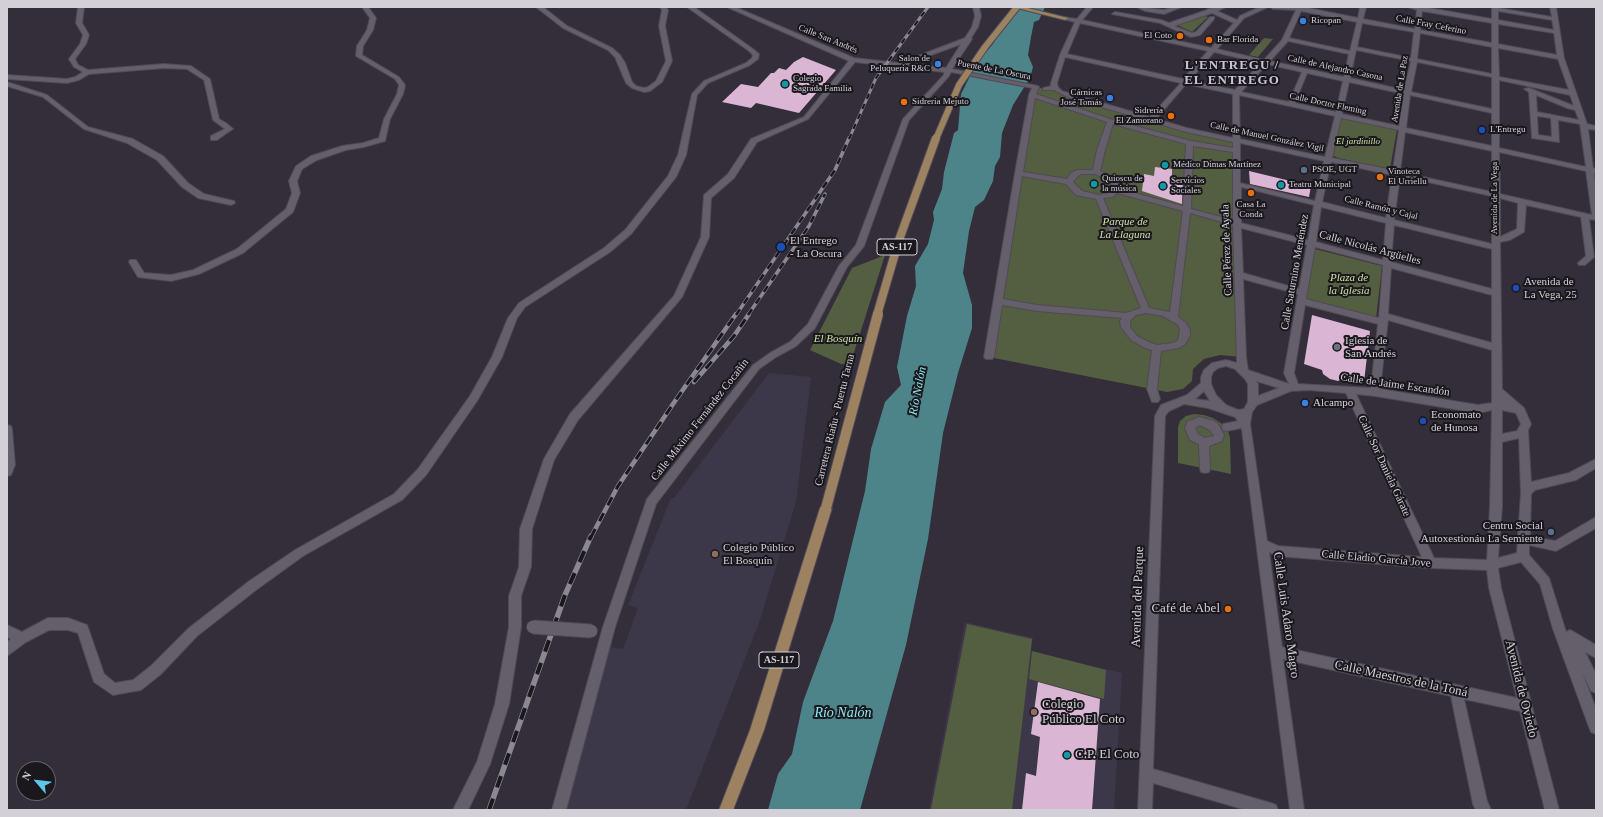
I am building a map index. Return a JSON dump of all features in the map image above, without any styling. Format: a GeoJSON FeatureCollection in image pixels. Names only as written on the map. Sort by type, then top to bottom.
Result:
{"type":"FeatureCollection","features":[{"type":"Feature","properties":{"kind":"main road"},"geometry":{"type":"LineString","coordinates":[[1017,7],[1065,18]]}},
{"type":"Feature","properties":{"kind":"main road","name":"Carretera Riañu - Puertu Tarna"},"geometry":{"type":"LineString","coordinates":[[726,810],[757,730],[826,508],[867,351],[899,240],[940,128],[959,85],[985,47],[1017,7]]}},
{"type":"Feature","properties":{"kind":"street"},"geometry":{"type":"LineString","coordinates":[[81,7],[79,23],[86,35],[83,44],[72,59],[76,66],[88,72]]}},
{"type":"Feature","properties":{"kind":"street"},"geometry":{"type":"LineString","coordinates":[[133,262],[141,275],[171,278],[196,272],[240,251],[290,210],[296,193],[293,181],[299,168],[314,158],[345,148],[382,139],[387,120],[400,94],[402,85],[397,78],[359,56],[360,46],[370,30],[373,18],[365,7]]}},
{"type":"Feature","properties":{"kind":"street"},"geometry":{"type":"LineString","coordinates":[[539,7],[565,27],[610,49],[618,56],[622,63],[629,83],[634,87],[644,90],[650,89],[659,82],[669,61],[662,26],[665,10],[663,7]]}},
{"type":"Feature","properties":{"kind":"street"},"geometry":{"type":"LineString","coordinates":[[7,650],[22,638],[48,624],[68,624],[83,629],[99,678],[113,689],[136,686],[156,670],[193,632],[252,586],[299,553],[398,496],[422,472],[474,398],[497,357],[513,318],[522,304],[607,250],[628,232],[672,177],[682,155],[694,95],[706,82],[748,64],[755,59],[756,54],[690,7]]}},
{"type":"Feature","properties":{"kind":"street","name":"Calle San Andrés"},"geometry":{"type":"LineString","coordinates":[[730,7],[853,60],[952,71]]}},
{"type":"Feature","properties":{"kind":"street","name":"Calle Máximo Fernández Cocañín"},"geometry":{"type":"LineString","coordinates":[[559,810],[609,627],[651,502],[756,367],[772,355],[793,344],[812,326],[843,266],[860,246],[906,119],[952,71],[969,39],[978,16],[976,7]]}},
{"type":"Feature","properties":{"kind":"street"},"geometry":{"type":"LineString","coordinates":[[1055,88],[1054,83],[1063,55],[1078,21],[1090,7]]}},
{"type":"Feature","properties":{"kind":"street"},"geometry":{"type":"LineString","coordinates":[[1140,7],[1148,10],[1164,12]]}},
{"type":"Feature","properties":{"kind":"street"},"geometry":{"type":"LineString","coordinates":[[1138,21],[1179,7]]}},
{"type":"Feature","properties":{"kind":"street"},"geometry":{"type":"LineString","coordinates":[[1204,7],[1238,22]]}},
{"type":"Feature","properties":{"kind":"street"},"geometry":{"type":"LineString","coordinates":[[1170,25],[1222,7]]}},
{"type":"Feature","properties":{"kind":"street"},"geometry":{"type":"LineString","coordinates":[[1151,120],[1242,17],[1265,7]]}},
{"type":"Feature","properties":{"kind":"street","name":"Calle Fray Ceferino"},"geometry":{"type":"LineString","coordinates":[[1273,7],[1299,8],[1360,21],[1561,58]]}},
{"type":"Feature","properties":{"kind":"street","name":"Calle Saturnino Menéndez"},"geometry":{"type":"LineString","coordinates":[[1292,388],[1289,373],[1318,204],[1363,7]]}},
{"type":"Feature","properties":{"kind":"street"},"geometry":{"type":"LineString","coordinates":[[1411,7],[1556,32]]}},
{"type":"Feature","properties":{"kind":"street"},"geometry":{"type":"LineString","coordinates":[[1553,7],[1561,58],[1584,125],[1592,170],[1596,218]]}},
{"type":"Feature","properties":{"kind":"street"},"geometry":{"type":"LineString","coordinates":[[1236,93],[1286,39],[1299,8]]}},
{"type":"Feature","properties":{"kind":"street","name":"Avenida de La Paz"},"geometry":{"type":"LineString","coordinates":[[1375,392],[1383,319],[1390,221],[1414,60],[1420,8]]}},
{"type":"Feature","properties":{"kind":"street"},"geometry":{"type":"LineString","coordinates":[[1495,8],[1554,19]]}},
{"type":"Feature","properties":{"kind":"street","name":"Avenida de La Vega"},"geometry":{"type":"LineString","coordinates":[[1492,567],[1496,507],[1497,390],[1495,8]]}},
{"type":"Feature","properties":{"kind":"street"},"geometry":{"type":"LineString","coordinates":[[1115,14],[1138,21],[1161,22],[1186,34],[1196,34],[1212,18]]}},
{"type":"Feature","properties":{"kind":"street","name":"Calle de Alejandro Casona"},"geometry":{"type":"LineString","coordinates":[[1065,18],[1495,112]]}},
{"type":"Feature","properties":{"kind":"street"},"geometry":{"type":"LineString","coordinates":[[909,66],[912,60],[969,39]]}},
{"type":"Feature","properties":{"kind":"street"},"geometry":{"type":"LineString","coordinates":[[1286,39],[1414,60],[1495,77],[1509,81],[1568,107],[1578,109]]}},
{"type":"Feature","properties":{"kind":"street","name":"Calle Doctor Fleming"},"geometry":{"type":"LineString","coordinates":[[1063,55],[1592,170]]}},
{"type":"Feature","properties":{"kind":"street"},"geometry":{"type":"LineString","coordinates":[[460,810],[483,764],[502,704],[515,627],[515,596],[525,567],[526,529],[549,459],[574,417],[678,297],[705,237],[707,197],[730,176],[754,141],[806,118],[853,60]]}},
{"type":"Feature","properties":{"kind":"street"},"geometry":{"type":"LineString","coordinates":[[7,78],[67,81],[77,79],[88,72],[164,66],[189,67],[207,79],[216,120],[224,124],[229,129],[214,138]]}},
{"type":"Feature","properties":{"kind":"street","name":"Puente de La Oscura"},"geometry":{"type":"LineString","coordinates":[[952,71],[1036,87],[1032,96]]}},
{"type":"Feature","properties":{"kind":"street"},"geometry":{"type":"LineString","coordinates":[[1291,105],[1305,71]]}},
{"type":"Feature","properties":{"kind":"street"},"geometry":{"type":"LineString","coordinates":[[1509,81],[1517,81],[1572,93]]}},
{"type":"Feature","properties":{"kind":"street"},"geometry":{"type":"LineString","coordinates":[[7,84],[46,96],[86,128],[130,141],[160,158],[184,185],[201,196],[231,203]]}},
{"type":"Feature","properties":{"kind":"street","name":"Puente de La Oscura"},"geometry":{"type":"LineString","coordinates":[[1045,89],[1055,88]]}},
{"type":"Feature","properties":{"kind":"street","name":"Calle de Manuel González Vigil"},"geometry":{"type":"LineString","coordinates":[[1055,88],[1069,96],[1151,120],[1237,141],[1495,195],[1596,218]]}},
{"type":"Feature","properties":{"kind":"street"},"geometry":{"type":"LineString","coordinates":[[1532,92],[1535,136],[1556,140],[1554,118]]}},
{"type":"Feature","properties":{"kind":"street","name":"Calle Pérez de Ayala"},"geometry":{"type":"LineString","coordinates":[[1236,93],[1237,224],[1242,353],[1240,357],[1244,372]]}},
{"type":"Feature","properties":{"kind":"street"},"geometry":{"type":"LineString","coordinates":[[989,356],[1032,96],[1111,121],[1190,143],[1237,151]]}},
{"type":"Feature","properties":{"kind":"street"},"geometry":{"type":"LineString","coordinates":[[1534,113],[1596,128]]}},
{"type":"Feature","properties":{"kind":"street"},"geometry":{"type":"LineString","coordinates":[[1096,172],[1101,150],[1111,121]]}},
{"type":"Feature","properties":{"kind":"street"},"geometry":{"type":"LineString","coordinates":[[1174,317],[1175,298],[1187,209],[1190,143]]}},
{"type":"Feature","properties":{"kind":"street"},"geometry":{"type":"LineString","coordinates":[[1019,172],[1069,182]]}},
{"type":"Feature","properties":{"kind":"street"},"geometry":{"type":"LineString","coordinates":[[1069,182],[1070,178],[1074,175],[1096,172],[1110,178],[1114,182],[1116,190]]}},
{"type":"Feature","properties":{"kind":"street"},"geometry":{"type":"LineString","coordinates":[[1069,182],[1070,186],[1079,193],[1099,197],[1110,195],[1116,190]]}},
{"type":"Feature","properties":{"kind":"street","name":"Calle Ramón y Cajal"},"geometry":{"type":"LineString","coordinates":[[1237,184],[1390,221],[1496,244]]}},
{"type":"Feature","properties":{"kind":"street"},"geometry":{"type":"LineString","coordinates":[[1116,190],[1237,224]]}},
{"type":"Feature","properties":{"kind":"street"},"geometry":{"type":"LineString","coordinates":[[1099,197],[1146,310]]}},
{"type":"Feature","properties":{"kind":"street"},"geometry":{"type":"LineString","coordinates":[[1496,244],[1521,230],[1522,202]]}},
{"type":"Feature","properties":{"kind":"street"},"geometry":{"type":"LineString","coordinates":[[1582,263],[1590,257],[1585,216]]}},
{"type":"Feature","properties":{"kind":"street","name":"Calle Nicolás Argüelles"},"geometry":{"type":"LineString","coordinates":[[1237,224],[1496,293]]}},
{"type":"Feature","properties":{"kind":"street"},"geometry":{"type":"LineString","coordinates":[[1240,275],[1302,297],[1496,348]]}},
{"type":"Feature","properties":{"kind":"street"},"geometry":{"type":"LineString","coordinates":[[998,301],[1037,308],[1128,316]]}},
{"type":"Feature","properties":{"kind":"street"},"geometry":{"type":"LineString","coordinates":[[1139,310],[1156,310],[1174,317],[1181,323],[1185,330],[1185,336],[1182,342],[1176,346],[1167,348],[1157,348],[1140,343],[1128,333],[1125,321],[1128,316],[1139,310]]}},
{"type":"Feature","properties":{"kind":"street"},"geometry":{"type":"LineString","coordinates":[[1155,399],[1152,389],[1157,348]]}},
{"type":"Feature","properties":{"kind":"street"},"geometry":{"type":"LineString","coordinates":[[1240,357],[1226,363],[1215,365],[1209,370],[1206,377],[1206,384],[1212,397],[1222,408],[1243,416]]}},
{"type":"Feature","properties":{"kind":"street"},"geometry":{"type":"LineString","coordinates":[[1226,363],[1238,367],[1253,384],[1253,402],[1243,416],[1227,427]]}},
{"type":"Feature","properties":{"kind":"street","name":"Calle de Jaime Escandón"},"geometry":{"type":"LineString","coordinates":[[1244,372],[1292,388]]}},
{"type":"Feature","properties":{"kind":"street","name":"Avenida del Parque"},"geometry":{"type":"LineString","coordinates":[[1145,810],[1158,426],[1160,416],[1165,408],[1184,401],[1199,392],[1206,384]]}},
{"type":"Feature","properties":{"kind":"street","name":"Calle de Jaime Escandón"},"geometry":{"type":"LineString","coordinates":[[1253,402],[1292,388],[1309,387],[1375,392],[1478,409],[1496,406]]}},
{"type":"Feature","properties":{"kind":"street","name":"Calle Sor Daniela Gárate"},"geometry":{"type":"LineString","coordinates":[[1349,390],[1430,563]]}},
{"type":"Feature","properties":{"kind":"street"},"geometry":{"type":"LineString","coordinates":[[1497,390],[1520,411],[1526,424],[1524,431],[1526,493],[1523,556],[1545,582],[1559,629],[1596,726]]}},
{"type":"Feature","properties":{"kind":"street","name":"Avenida del Parque"},"geometry":{"type":"LineString","coordinates":[[1184,401],[1208,404],[1222,408]]}},
{"type":"Feature","properties":{"kind":"street"},"geometry":{"type":"LineString","coordinates":[[1496,406],[1507,406],[1520,411]]}},
{"type":"Feature","properties":{"kind":"street","name":"Calle Luis Adaro Magro"},"geometry":{"type":"LineString","coordinates":[[1243,416],[1277,652],[1297,810]]}},
{"type":"Feature","properties":{"kind":"street"},"geometry":{"type":"LineString","coordinates":[[7,429],[10,465],[7,472]]}},
{"type":"Feature","properties":{"kind":"street"},"geometry":{"type":"LineString","coordinates":[[1496,439],[1522,434],[1524,431]]}},
{"type":"Feature","properties":{"kind":"street"},"geometry":{"type":"LineString","coordinates":[[1204,442],[1205,469]]}},
{"type":"Feature","properties":{"kind":"street"},"geometry":{"type":"LineString","coordinates":[[1526,493],[1532,486],[1572,477],[1596,462]]}},
{"type":"Feature","properties":{"kind":"street"},"geometry":{"type":"LineString","coordinates":[[1523,539],[1556,546],[1596,522]]}},
{"type":"Feature","properties":{"kind":"street","name":"Calle Eladio García Jove"},"geometry":{"type":"LineString","coordinates":[[1262,544],[1278,551],[1492,567],[1523,556]]}},
{"type":"Feature","properties":{"kind":"street","name":"Avenida de Oviedo"},"geometry":{"type":"LineString","coordinates":[[1492,567],[1495,588],[1552,810]]}},
{"type":"Feature","properties":{"kind":"street"},"geometry":{"type":"LineString","coordinates":[[515,627],[591,631],[597,631],[609,627]]}},
{"type":"Feature","properties":{"kind":"street"},"geometry":{"type":"LineString","coordinates":[[1559,629],[1596,652]]}},
{"type":"Feature","properties":{"kind":"street"},"geometry":{"type":"LineString","coordinates":[[7,631],[22,638]]}},
{"type":"Feature","properties":{"kind":"street"},"geometry":{"type":"LineString","coordinates":[[1570,636],[1596,687]]}},
{"type":"Feature","properties":{"kind":"street","name":"Calle Maestros de la Toná"},"geometry":{"type":"LineString","coordinates":[[1277,652],[1525,706]]}},
{"type":"Feature","properties":{"kind":"street"},"geometry":{"type":"LineString","coordinates":[[1456,690],[1480,804],[1484,810]]}},
{"type":"Feature","properties":{"kind":"street"},"geometry":{"type":"LineString","coordinates":[[1146,774],[1271,810]]}},
{"type":"Feature","properties":{"kind":"shaded area","name":"Colegio Público El Bosquín"},"geometry":{"type":"Polygon","coordinates":[[[769,373],[811,377],[796,502],[760,620],[686,810],[562,810],[596,681],[610,647],[623,649],[638,608],[628,605],[671,498],[674,498],[769,373]]]}},
{"type":"Feature","properties":{"kind":"shaded area","name":"Colegio Público El Coto"},"geometry":{"type":"Polygon","coordinates":[[[965,622],[1033,638],[1031,651],[1122,673],[1114,810],[929,810],[965,622]]]}},
{"type":"Feature","properties":{"kind":"green space"},"geometry":{"type":"Polygon","coordinates":[[[1205,16],[1208,17],[1192,32],[1177,25],[1205,16]]]}},
{"type":"Feature","properties":{"kind":"green space"},"geometry":{"type":"Polygon","coordinates":[[[1264,38],[1273,39],[1258,57],[1249,55],[1264,38]]]}},
{"type":"Feature","properties":{"kind":"green space","name":"Parque de La Llaguna"},"geometry":{"type":"Polygon","coordinates":[[[1036,87],[1045,89],[1055,88],[1060,92],[1119,110],[1237,141],[1241,357],[1220,355],[1204,359],[1193,369],[1192,381],[1183,389],[1167,392],[989,357],[1036,87]]]}},
{"type":"Feature","properties":{"kind":"green space","name":"El jardinillo"},"geometry":{"type":"Polygon","coordinates":[[[1345,118],[1397,129],[1390,169],[1338,158],[1332,155],[1340,120],[1345,118]]]}},
{"type":"Feature","properties":{"kind":"green space","name":"Plaza de la Iglesia"},"geometry":{"type":"Polygon","coordinates":[[[1315,249],[1382,266],[1376,319],[1306,299],[1315,249]]]}},
{"type":"Feature","properties":{"kind":"green space","name":"El Bosquín"},"geometry":{"type":"Polygon","coordinates":[[[885,255],[850,365],[841,364],[810,350],[852,268],[885,255]]]}},
{"type":"Feature","properties":{"kind":"green space"},"geometry":{"type":"Polygon","coordinates":[[[1194,414],[1213,418],[1222,424],[1228,431],[1230,438],[1231,474],[1178,463],[1178,427],[1180,421],[1186,416],[1194,414]]]}},
{"type":"Feature","properties":{"kind":"green space"},"geometry":{"type":"Polygon","coordinates":[[[967,624],[1032,639],[1012,810],[931,809],[967,624]]]}},
{"type":"Feature","properties":{"kind":"green space"},"geometry":{"type":"Polygon","coordinates":[[[1032,651],[1106,670],[1104,699],[1029,679],[1032,651]]]}},
{"type":"Feature","properties":{"kind":"water","name":"Río Nalón"},"geometry":{"type":"Polygon","coordinates":[[[1013,7],[1045,7],[1039,20],[1034,22],[1028,55],[1033,67],[1030,78],[1013,105],[1002,133],[1000,157],[995,166],[993,181],[984,200],[975,207],[969,231],[963,273],[972,305],[972,328],[958,373],[943,433],[928,539],[906,645],[860,810],[768,810],[778,774],[792,754],[803,702],[833,621],[865,491],[871,449],[885,402],[901,385],[897,367],[907,316],[916,286],[915,266],[928,244],[934,220],[933,212],[942,189],[944,172],[954,133],[958,130],[961,94],[977,62],[993,44],[1013,7]]]}},
{"type":"Feature","properties":{"kind":"building","name":"Colegio Sagrada Familia"},"geometry":{"type":"Polygon","coordinates":[[[803,57],[836,70],[799,113],[756,103],[751,108],[722,102],[741,84],[758,87],[771,73],[774,73],[779,68],[786,70],[794,62],[803,57]]]}},
{"type":"Feature","properties":{"kind":"building","name":"Servicios Sociales"},"geometry":{"type":"Polygon","coordinates":[[[1155,167],[1172,169],[1172,179],[1183,181],[1182,204],[1142,191],[1144,174],[1154,176],[1155,167]]]}},
{"type":"Feature","properties":{"kind":"building","name":"Teatru Municipal"},"geometry":{"type":"Polygon","coordinates":[[[1249,171],[1311,186],[1309,197],[1250,184],[1249,171]]]}},
{"type":"Feature","properties":{"kind":"building","name":"Iglesia de San Andrés"},"geometry":{"type":"Polygon","coordinates":[[[1312,315],[1370,331],[1364,382],[1346,377],[1338,381],[1330,379],[1323,374],[1322,370],[1304,364],[1312,315]]]}},
{"type":"Feature","properties":{"kind":"building","name":"C.P. El Coto"},"geometry":{"type":"Polygon","coordinates":[[[1038,682],[1100,699],[1092,810],[1022,810],[1026,773],[1036,776],[1040,737],[1031,734],[1038,682]]]}},
{"type":"Feature","properties":{"kind":"railway"},"geometry":{"type":"LineString","coordinates":[[849,139],[876,78],[928,7]]}},
{"type":"Feature","properties":{"kind":"railway"},"geometry":{"type":"LineString","coordinates":[[736,315],[835,170],[849,138]]}},
{"type":"Feature","properties":{"kind":"railway"},"geometry":{"type":"LineString","coordinates":[[748,315],[809,226],[825,194]]}},
{"type":"Feature","properties":{"kind":"railway"},"geometry":{"type":"LineString","coordinates":[[591,537],[618,486],[736,314]]}},
{"type":"Feature","properties":{"kind":"railway"},"geometry":{"type":"LineString","coordinates":[[694,382],[734,336],[749,314]]}},
{"type":"Feature","properties":{"kind":"railway"},"geometry":{"type":"LineString","coordinates":[[489,810],[565,595],[591,536]]}},
{"type":"Feature","properties":{"kind":"place","name":"Ricopan"},"geometry":{"type":"Point","coordinates":[1303,21]}},
{"type":"Feature","properties":{"kind":"place","name":"El Coto"},"geometry":{"type":"Point","coordinates":[1180,36]}},
{"type":"Feature","properties":{"kind":"place","name":"Bar Florida"},"geometry":{"type":"Point","coordinates":[1209,40]}},
{"type":"Feature","properties":{"kind":"place","name":"Salon de Peluqueria R&C"},"geometry":{"type":"Point","coordinates":[938,64]}},
{"type":"Feature","properties":{"kind":"place","name":"Colegio Sagrada Familia"},"geometry":{"type":"Point","coordinates":[785,84]}},
{"type":"Feature","properties":{"kind":"place","name":"Cárnicas José Tomás"},"geometry":{"type":"Point","coordinates":[1110,98]}},
{"type":"Feature","properties":{"kind":"place","name":"Sidreria Mejuto"},"geometry":{"type":"Point","coordinates":[904,102]}},
{"type":"Feature","properties":{"kind":"place","name":"Sidrería El Zamorano"},"geometry":{"type":"Point","coordinates":[1171,116]}},
{"type":"Feature","properties":{"kind":"place","name":"L'Entregu"},"geometry":{"type":"Point","coordinates":[1482,130]}},
{"type":"Feature","properties":{"kind":"place","name":"Médico Dimas Martínez"},"geometry":{"type":"Point","coordinates":[1165,165]}},
{"type":"Feature","properties":{"kind":"place","name":"PSOE, UGT"},"geometry":{"type":"Point","coordinates":[1304,170]}},
{"type":"Feature","properties":{"kind":"place","name":"Vinoteca El Urriellu"},"geometry":{"type":"Point","coordinates":[1380,177]}},
{"type":"Feature","properties":{"kind":"place","name":"Quioscu de la música"},"geometry":{"type":"Point","coordinates":[1094,184]}},
{"type":"Feature","properties":{"kind":"place","name":"Teatru Municipal"},"geometry":{"type":"Point","coordinates":[1281,185]}},
{"type":"Feature","properties":{"kind":"place","name":"Servicios Sociales"},"geometry":{"type":"Point","coordinates":[1163,186]}},
{"type":"Feature","properties":{"kind":"place","name":"Casa La Conda"},"geometry":{"type":"Point","coordinates":[1251,193]}},
{"type":"Feature","properties":{"kind":"place","name":"El Entrego - La Oscura"},"geometry":{"type":"Point","coordinates":[781,247]}},
{"type":"Feature","properties":{"kind":"place","name":"Avenida de La Vega, 25"},"geometry":{"type":"Point","coordinates":[1516,288]}},
{"type":"Feature","properties":{"kind":"place","name":"Iglesia de San Andrés"},"geometry":{"type":"Point","coordinates":[1337,347]}},
{"type":"Feature","properties":{"kind":"place","name":"Alcampo"},"geometry":{"type":"Point","coordinates":[1305,403]}},
{"type":"Feature","properties":{"kind":"place","name":"Economato de Hunosa"},"geometry":{"type":"Point","coordinates":[1423,421]}},
{"type":"Feature","properties":{"kind":"place","name":"Centru Social Autoxestionáu La Semiente"},"geometry":{"type":"Point","coordinates":[1551,532]}},
{"type":"Feature","properties":{"kind":"place","name":"Colegio Público El Bosquín"},"geometry":{"type":"Point","coordinates":[715,554]}},
{"type":"Feature","properties":{"kind":"place","name":"Café de Abel"},"geometry":{"type":"Point","coordinates":[1228,609]}},
{"type":"Feature","properties":{"kind":"place","name":"Colegio Público El Coto"},"geometry":{"type":"Point","coordinates":[1034,712]}},
{"type":"Feature","properties":{"kind":"place","name":"C.P. El Coto"},"geometry":{"type":"Point","coordinates":[1067,755]}},
{"type":"Feature","properties":{"kind":"district","name":"L'ENTREGU / EL ENTREGO"},"geometry":{"type":"Point","coordinates":[1232,74]}}]}
